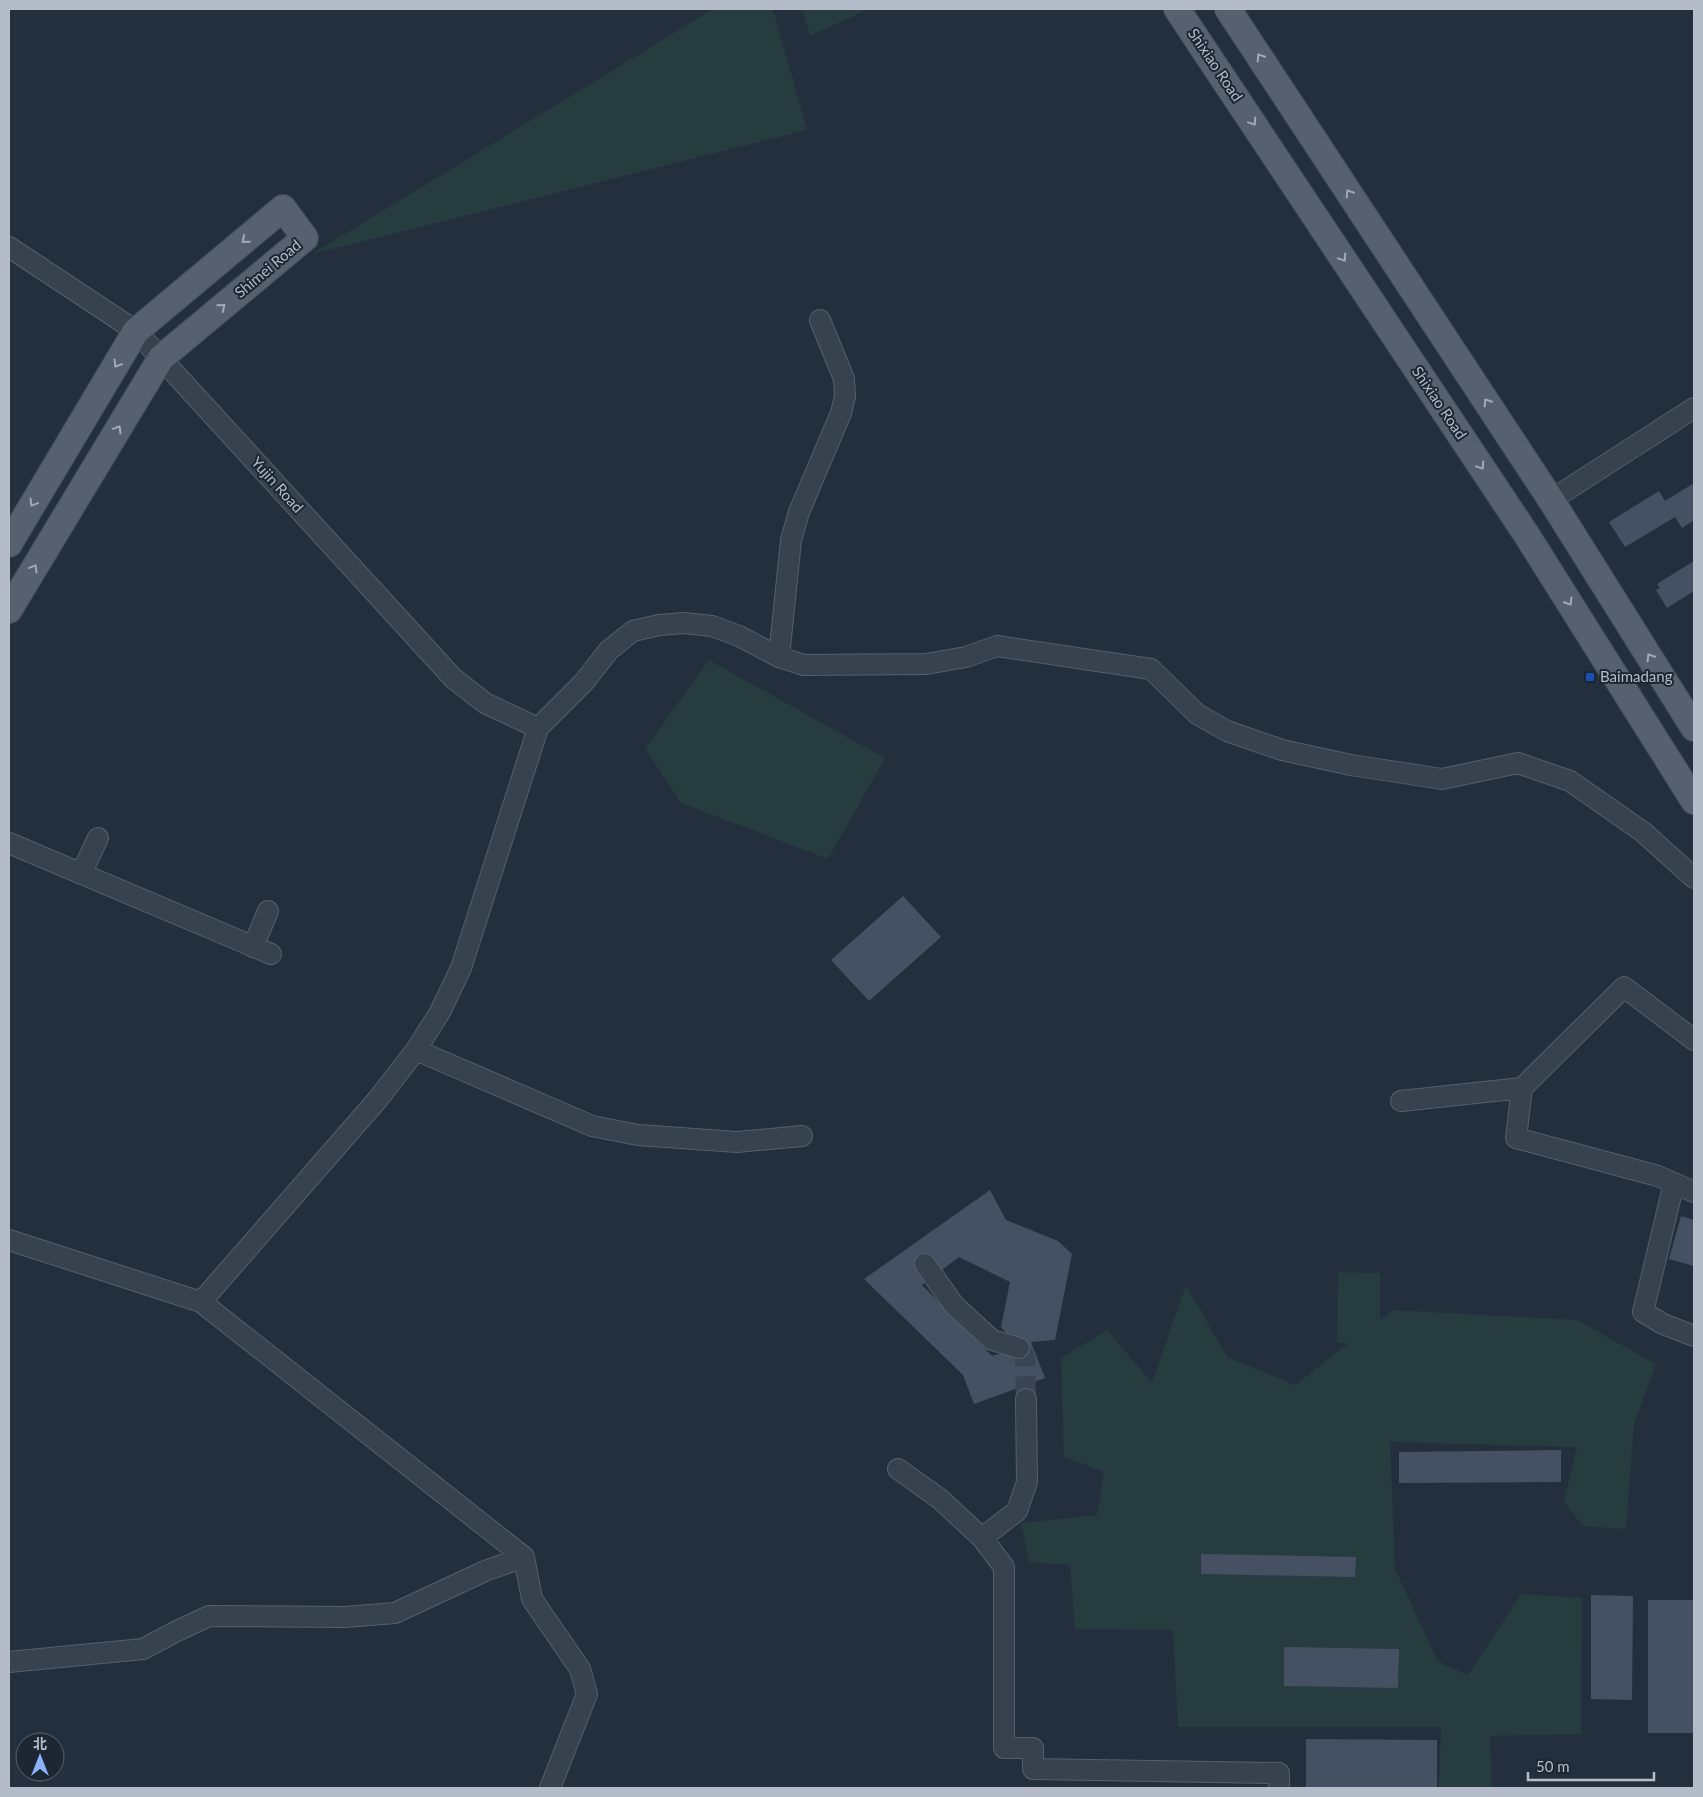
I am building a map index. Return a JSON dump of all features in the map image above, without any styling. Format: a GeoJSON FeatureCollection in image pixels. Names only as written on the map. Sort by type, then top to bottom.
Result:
{"type":"FeatureCollection","features":[{"type":"Feature","properties":{"kind":"main road","name":"Shixiao Road"},"geometry":{"type":"LineString","coordinates":[[1177,9],[1526,534],[1694,801]]}},
{"type":"Feature","properties":{"kind":"main road"},"geometry":{"type":"LineString","coordinates":[[1228,9],[1551,500],[1694,728]]}},
{"type":"Feature","properties":{"kind":"main road","name":"Shimei Road"},"geometry":{"type":"LineString","coordinates":[[9,544],[136,331],[282,208],[305,238],[161,358],[9,610]]}},
{"type":"Feature","properties":{"kind":"street","name":"Yujin Road"},"geometry":{"type":"LineString","coordinates":[[9,246],[136,331],[453,678],[485,703],[538,728]]}},
{"type":"Feature","properties":{"kind":"street"},"geometry":{"type":"LineString","coordinates":[[779,657],[792,540],[799,512],[841,413],[845,396],[844,379],[820,320]]}},
{"type":"Feature","properties":{"kind":"street"},"geometry":{"type":"LineString","coordinates":[[1551,500],[1694,408]]}},
{"type":"Feature","properties":{"kind":"street"},"geometry":{"type":"LineString","coordinates":[[201,1302],[378,1099],[416,1050],[440,1012],[461,968],[538,728],[584,682],[610,650],[632,631],[684,623],[712,626],[739,636],[779,657],[804,665],[926,664],[966,657],[997,646],[1151,669],[1197,714],[1227,731],[1282,750],[1351,765],[1442,779],[1518,763],[1570,781],[1643,832],[1694,878]]}},
{"type":"Feature","properties":{"kind":"street"},"geometry":{"type":"LineString","coordinates":[[81,874],[98,838]]}},
{"type":"Feature","properties":{"kind":"street"},"geometry":{"type":"LineString","coordinates":[[9,843],[262,951],[268,911]]}},
{"type":"Feature","properties":{"kind":"street"},"geometry":{"type":"LineString","coordinates":[[1694,1040],[1624,987],[1522,1088],[1516,1138],[1658,1176],[1694,1192]]}},
{"type":"Feature","properties":{"kind":"street"},"geometry":{"type":"LineString","coordinates":[[416,1050],[592,1126],[638,1135],[737,1142],[802,1136]]}},
{"type":"Feature","properties":{"kind":"street"},"geometry":{"type":"LineString","coordinates":[[1401,1101],[1522,1088]]}},
{"type":"Feature","properties":{"kind":"street"},"geometry":{"type":"LineString","coordinates":[[1674,1183],[1643,1312],[1664,1324],[1694,1336]]}},
{"type":"Feature","properties":{"kind":"street"},"geometry":{"type":"LineString","coordinates":[[9,1240],[201,1302],[524,1557],[532,1599],[580,1669],[587,1694],[550,1788]]}},
{"type":"Feature","properties":{"kind":"street"},"geometry":{"type":"LineString","coordinates":[[925,1264],[954,1305],[992,1340],[1019,1348]]}},
{"type":"Feature","properties":{"kind":"street"},"geometry":{"type":"LineString","coordinates":[[982,1538],[1017,1511],[1026,1482],[1026,1399]]}},
{"type":"Feature","properties":{"kind":"street"},"geometry":{"type":"LineString","coordinates":[[898,1469],[940,1499],[982,1538],[1004,1568],[1004,1748],[1033,1748],[1033,1779],[1188,1780],[1279,1773],[1279,1788]]}},
{"type":"Feature","properties":{"kind":"street"},"geometry":{"type":"LineString","coordinates":[[9,1662],[143,1649],[209,1616],[345,1617],[396,1612],[485,1571],[524,1557]]}},
{"type":"Feature","properties":{"kind":"green space"},"geometry":{"type":"Polygon","coordinates":[[[713,9],[773,9],[807,130],[312,254],[713,9]]]}},
{"type":"Feature","properties":{"kind":"green space"},"geometry":{"type":"Polygon","coordinates":[[[802,9],[869,9],[810,36],[802,9]]]}},
{"type":"Feature","properties":{"kind":"green space"},"geometry":{"type":"Polygon","coordinates":[[[709,660],[885,758],[828,859],[681,803],[645,749],[709,660]]]}},
{"type":"Feature","properties":{"kind":"green space"},"geometry":{"type":"Polygon","coordinates":[[[1338,1272],[1380,1273],[1380,1320],[1393,1310],[1577,1320],[1656,1364],[1634,1424],[1626,1529],[1583,1526],[1564,1502],[1577,1447],[1390,1442],[1395,1569],[1438,1662],[1468,1675],[1521,1594],[1582,1598],[1581,1734],[1490,1736],[1492,1788],[1439,1788],[1441,1727],[1178,1727],[1173,1630],[1075,1629],[1070,1565],[1029,1562],[1021,1523],[1097,1515],[1104,1472],[1064,1457],[1061,1358],[1107,1330],[1152,1383],[1186,1285],[1227,1357],[1295,1385],[1349,1343],[1337,1343],[1338,1272]]]}},
{"type":"Feature","properties":{"kind":"building"},"geometry":{"type":"Polygon","coordinates":[[[1694,483],[1694,520],[1682,528],[1675,517],[1625,547],[1609,522],[1659,491],[1665,501],[1694,483]]]}},
{"type":"Feature","properties":{"kind":"building"},"geometry":{"type":"Polygon","coordinates":[[[1694,561],[1694,591],[1667,608],[1656,590],[1660,588],[1657,584],[1694,561]]]}},
{"type":"Feature","properties":{"kind":"building"},"geometry":{"type":"Polygon","coordinates":[[[903,896],[941,937],[869,1001],[831,960],[903,896]]]}},
{"type":"Feature","properties":{"kind":"building"},"geometry":{"type":"Polygon","coordinates":[[[990,1190],[1006,1220],[1058,1241],[1072,1254],[1055,1340],[1031,1342],[1045,1378],[974,1404],[963,1375],[864,1279],[990,1190]],[[959,1257],[922,1285],[992,1356],[1019,1348],[1001,1327],[1010,1282],[959,1257]]]}},
{"type":"Feature","properties":{"kind":"building"},"geometry":{"type":"Polygon","coordinates":[[[1681,1216],[1694,1220],[1694,1266],[1669,1259],[1681,1216]]]}},
{"type":"Feature","properties":{"kind":"building"},"geometry":{"type":"Polygon","coordinates":[[[1561,1450],[1561,1482],[1399,1483],[1399,1452],[1561,1450]]]}},
{"type":"Feature","properties":{"kind":"building"},"geometry":{"type":"Polygon","coordinates":[[[1201,1554],[1356,1557],[1355,1577],[1201,1574],[1201,1554]]]}},
{"type":"Feature","properties":{"kind":"building"},"geometry":{"type":"Polygon","coordinates":[[[1591,1595],[1633,1596],[1632,1700],[1591,1699],[1591,1595]]]}},
{"type":"Feature","properties":{"kind":"building"},"geometry":{"type":"Polygon","coordinates":[[[1648,1600],[1694,1600],[1694,1733],[1648,1733],[1648,1600]]]}},
{"type":"Feature","properties":{"kind":"building"},"geometry":{"type":"Polygon","coordinates":[[[1284,1647],[1399,1649],[1398,1688],[1284,1686],[1284,1647]]]}},
{"type":"Feature","properties":{"kind":"building"},"geometry":{"type":"Polygon","coordinates":[[[1306,1739],[1437,1740],[1437,1788],[1306,1788],[1306,1739]]]}},
{"type":"Feature","properties":{"kind":"tunnel"},"geometry":{"type":"LineString","coordinates":[[1019,1348],[1025,1357],[1026,1399]]}},
{"type":"Feature","properties":{"kind":"place","name":"Baimadang"},"geometry":{"type":"Point","coordinates":[1590,677]}}]}
